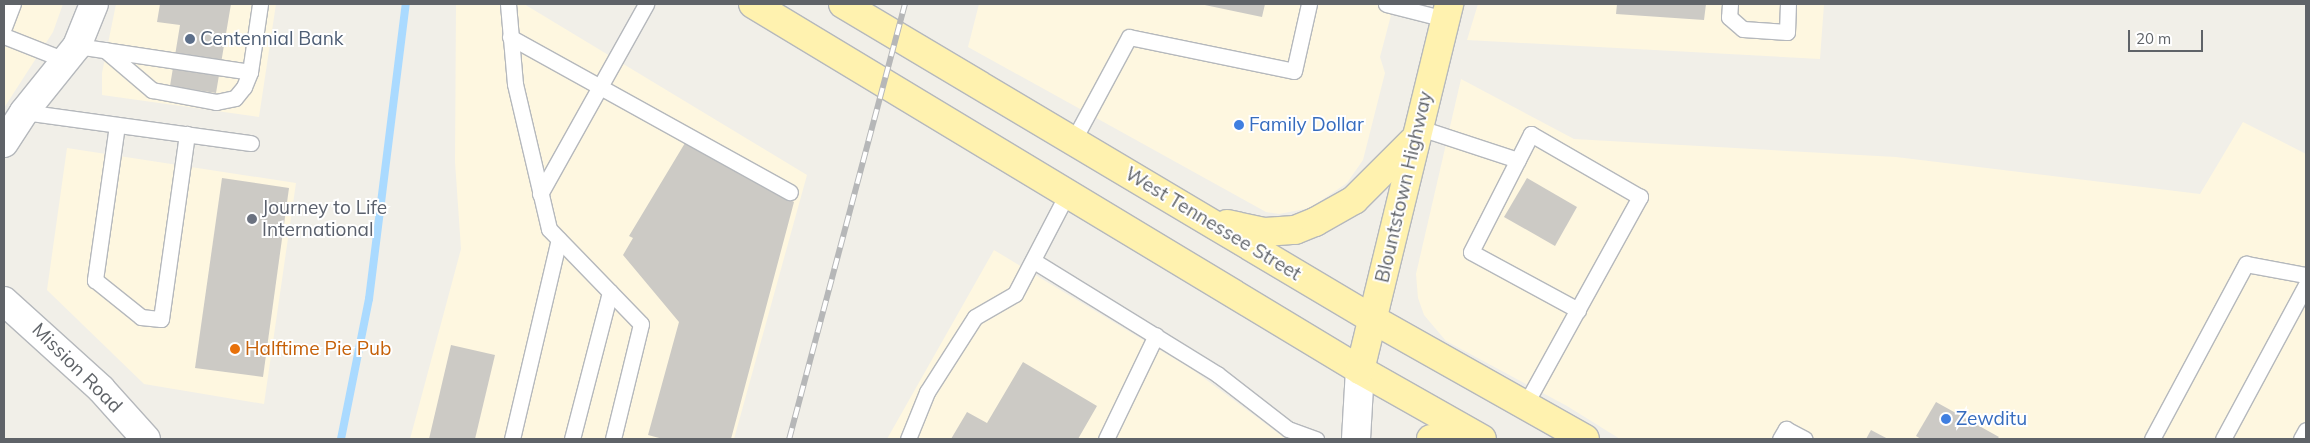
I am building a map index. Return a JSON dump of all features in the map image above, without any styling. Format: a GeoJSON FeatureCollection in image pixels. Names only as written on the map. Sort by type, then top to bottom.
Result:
{"type":"FeatureCollection","features":[{"type":"Feature","properties":{"kind":"main road"},"geometry":{"type":"LineString","coordinates":[[4,143],[16,114],[71,53],[94,4]]}},
{"type":"Feature","properties":{"kind":"main road"},"geometry":{"type":"LineString","coordinates":[[753,4],[1360,370],[1482,439]]}},
{"type":"Feature","properties":{"kind":"main road","name":"West Tennessee Street"},"geometry":{"type":"LineString","coordinates":[[843,4],[1374,320],[1585,439]]}},
{"type":"Feature","properties":{"kind":"main road","name":"Blountstown Highway"},"geometry":{"type":"LineString","coordinates":[[1360,370],[1374,320],[1415,134],[1447,11]]}},
{"type":"Feature","properties":{"kind":"main road"},"geometry":{"type":"LineString","coordinates":[[1207,220],[1265,232],[1294,230],[1315,222],[1354,200],[1415,134]]}},
{"type":"Feature","properties":{"kind":"main road","name":"Mission Road"},"geometry":{"type":"LineString","coordinates":[[4,301],[101,389],[146,439]]}},
{"type":"Feature","properties":{"kind":"main road"},"geometry":{"type":"LineString","coordinates":[[1356,439],[1360,370]]}},
{"type":"Feature","properties":{"kind":"main road"},"geometry":{"type":"LineString","coordinates":[[1431,439],[1463,439]]}},
{"type":"Feature","properties":{"kind":"lane"},"geometry":{"type":"LineString","coordinates":[[4,27],[13,4]]}},
{"type":"Feature","properties":{"kind":"lane"},"geometry":{"type":"LineString","coordinates":[[105,50],[152,90],[216,102],[235,98],[244,87],[250,72],[260,4]]}},
{"type":"Feature","properties":{"kind":"lane"},"geometry":{"type":"LineString","coordinates":[[508,4],[515,84],[549,229],[641,324],[613,439]]}},
{"type":"Feature","properties":{"kind":"lane"},"geometry":{"type":"LineString","coordinates":[[540,194],[646,4]]}},
{"type":"Feature","properties":{"kind":"lane"},"geometry":{"type":"LineString","coordinates":[[1073,141],[1129,37],[1294,71],[1309,4]]}},
{"type":"Feature","properties":{"kind":"lane"},"geometry":{"type":"LineString","coordinates":[[1386,4],[1447,11]]}},
{"type":"Feature","properties":{"kind":"lane"},"geometry":{"type":"LineString","coordinates":[[1729,10],[1743,29],[1787,32],[1788,4]]}},
{"type":"Feature","properties":{"kind":"lane"},"geometry":{"type":"LineString","coordinates":[[4,36],[71,53],[105,50],[250,72]]}},
{"type":"Feature","properties":{"kind":"lane"},"geometry":{"type":"LineString","coordinates":[[510,37],[790,192]]}},
{"type":"Feature","properties":{"kind":"lane"},"geometry":{"type":"LineString","coordinates":[[16,114],[251,143]]}},
{"type":"Feature","properties":{"kind":"lane"},"geometry":{"type":"LineString","coordinates":[[117,125],[95,280],[141,316],[161,319],[187,134]]}},
{"type":"Feature","properties":{"kind":"lane"},"geometry":{"type":"LineString","coordinates":[[1415,134],[1518,160]]}},
{"type":"Feature","properties":{"kind":"lane"},"geometry":{"type":"LineString","coordinates":[[1525,405],[1578,310],[1640,197],[1531,134],[1472,252],[1578,310]]}},
{"type":"Feature","properties":{"kind":"lane"},"geometry":{"type":"LineString","coordinates":[[908,439],[927,392],[975,317],[1015,294],[1034,261],[1067,194]]}},
{"type":"Feature","properties":{"kind":"lane"},"geometry":{"type":"LineString","coordinates":[[512,439],[559,239]]}},
{"type":"Feature","properties":{"kind":"lane"},"geometry":{"type":"LineString","coordinates":[[1034,261],[1217,374],[1288,428],[1316,439]]}},
{"type":"Feature","properties":{"kind":"lane"},"geometry":{"type":"LineString","coordinates":[[2152,439],[2246,264],[2306,275]]}},
{"type":"Feature","properties":{"kind":"lane"},"geometry":{"type":"LineString","coordinates":[[2223,439],[2306,285]]}},
{"type":"Feature","properties":{"kind":"lane"},"geometry":{"type":"LineString","coordinates":[[572,439],[610,292]]}},
{"type":"Feature","properties":{"kind":"lane"},"geometry":{"type":"LineString","coordinates":[[1106,439],[1156,335]]}},
{"type":"Feature","properties":{"kind":"lane"},"geometry":{"type":"LineString","coordinates":[[1780,439],[1786,430],[1805,439]]}},
{"type":"Feature","properties":{"kind":"lane"},"geometry":{"type":"LineString","coordinates":[[2301,439],[2306,430]]}},
{"type":"Feature","properties":{"kind":"shaded area"},"geometry":{"type":"Polygon","coordinates":[[[4,4],[63,4],[53,32],[4,108],[4,4]]]}},
{"type":"Feature","properties":{"kind":"shaded area","name":"Centennial Bank"},"geometry":{"type":"Polygon","coordinates":[[[116,4],[276,4],[259,117],[102,95],[102,73],[116,4]]]}},
{"type":"Feature","properties":{"kind":"shaded area"},"geometry":{"type":"Polygon","coordinates":[[[456,4],[524,4],[807,175],[734,439],[410,439],[461,249],[455,162],[456,4]]]}},
{"type":"Feature","properties":{"kind":"shaded area","name":"Family Dollar"},"geometry":{"type":"Polygon","coordinates":[[[979,4],[1394,4],[1380,57],[1385,73],[1363,160],[1347,183],[1310,208],[1279,214],[1266,212],[968,47],[979,4]]]}},
{"type":"Feature","properties":{"kind":"shaded area"},"geometry":{"type":"Polygon","coordinates":[[[1478,4],[1824,4],[1820,59],[1467,40],[1478,4]]]}},
{"type":"Feature","properties":{"kind":"shaded area"},"geometry":{"type":"Polygon","coordinates":[[[1461,79],[1574,139],[1896,157],[2200,194],[2243,122],[2306,154],[2306,439],[1620,439],[1567,406],[1446,341],[1424,315],[1418,298],[1416,274],[1461,79]]]}},
{"type":"Feature","properties":{"kind":"shaded area"},"geometry":{"type":"Polygon","coordinates":[[[67,148],[296,183],[264,404],[144,384],[47,290],[67,148]]]}},
{"type":"Feature","properties":{"kind":"shaded area"},"geometry":{"type":"Polygon","coordinates":[[[994,250],[1193,370],[1286,439],[887,439],[994,250]]]}},
{"type":"Feature","properties":{"kind":"building"},"geometry":{"type":"Polygon","coordinates":[[[160,4],[231,4],[216,93],[170,86],[180,25],[157,22],[160,4]]]}},
{"type":"Feature","properties":{"kind":"building"},"geometry":{"type":"Polygon","coordinates":[[[1200,4],[1265,4],[1262,17],[1200,4]]]}},
{"type":"Feature","properties":{"kind":"building"},"geometry":{"type":"Polygon","coordinates":[[[1617,4],[1706,4],[1704,20],[1616,14],[1617,4]]]}},
{"type":"Feature","properties":{"kind":"building"},"geometry":{"type":"Polygon","coordinates":[[[688,138],[794,202],[731,439],[663,439],[648,435],[679,322],[623,255],[633,238],[629,236],[688,138]]]}},
{"type":"Feature","properties":{"kind":"building"},"geometry":{"type":"Polygon","coordinates":[[[222,178],[289,188],[263,377],[195,368],[222,178]]]}},
{"type":"Feature","properties":{"kind":"building"},"geometry":{"type":"Polygon","coordinates":[[[1527,178],[1577,207],[1555,246],[1504,217],[1527,178]]]}},
{"type":"Feature","properties":{"kind":"building"},"geometry":{"type":"Polygon","coordinates":[[[451,345],[495,355],[475,439],[429,439],[451,345]]]}},
{"type":"Feature","properties":{"kind":"building"},"geometry":{"type":"Polygon","coordinates":[[[1023,362],[1097,406],[1078,439],[951,439],[967,412],[987,423],[1023,362]]]}},
{"type":"Feature","properties":{"kind":"building","name":"Zewditu"},"geometry":{"type":"Polygon","coordinates":[[[1936,402],[1999,437],[1997,439],[1921,439],[1916,436],[1936,402]]]}},
{"type":"Feature","properties":{"kind":"building"},"geometry":{"type":"Polygon","coordinates":[[[1871,430],[1888,439],[1866,439],[1871,430]]]}},
{"type":"Feature","properties":{"kind":"waterway"},"geometry":{"type":"LineString","coordinates":[[341,439],[369,299],[406,4]]}},
{"type":"Feature","properties":{"kind":"railway"},"geometry":{"type":"LineString","coordinates":[[789,439],[905,4]]}},
{"type":"Feature","properties":{"kind":"place","name":"Centennial Bank"},"geometry":{"type":"Point","coordinates":[190,39]}},
{"type":"Feature","properties":{"kind":"place","name":"Family Dollar"},"geometry":{"type":"Point","coordinates":[1239,125]}},
{"type":"Feature","properties":{"kind":"place","name":"Journey to Life International"},"geometry":{"type":"Point","coordinates":[252,219]}},
{"type":"Feature","properties":{"kind":"place","name":"Halftime Pie Pub"},"geometry":{"type":"Point","coordinates":[235,349]}},
{"type":"Feature","properties":{"kind":"place","name":"Zewditu"},"geometry":{"type":"Point","coordinates":[1946,419]}}]}
